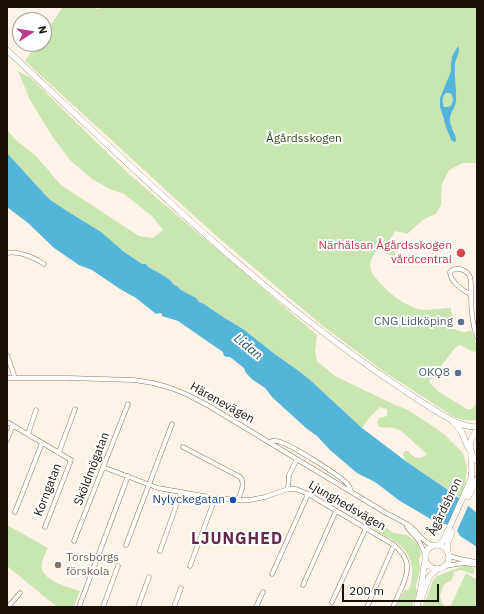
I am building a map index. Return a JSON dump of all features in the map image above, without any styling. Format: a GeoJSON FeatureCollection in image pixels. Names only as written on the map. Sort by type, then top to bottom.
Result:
{"type":"FeatureCollection","features":[{"type":"Feature","properties":{"kind":"main road"},"geometry":{"type":"LineString","coordinates":[[7,50],[150,184],[241,265],[324,334],[418,400],[462,425],[477,427]]}},
{"type":"Feature","properties":{"kind":"main road"},"geometry":{"type":"LineString","coordinates":[[450,419],[462,433],[467,445],[477,461]]}},
{"type":"Feature","properties":{"kind":"main road"},"geometry":{"type":"LineString","coordinates":[[471,452],[471,439],[477,431]]}},
{"type":"Feature","properties":{"kind":"main road","name":"Ågårdsbron"},"geometry":{"type":"LineString","coordinates":[[468,493],[472,470],[471,452]]}},
{"type":"Feature","properties":{"kind":"main road","name":"Ågårdsbron"},"geometry":{"type":"LineString","coordinates":[[448,553],[448,536],[468,493],[477,479]]}},
{"type":"Feature","properties":{"kind":"main road","name":"Ågårdsbron"},"geometry":{"type":"LineString","coordinates":[[436,546],[448,536]]}},
{"type":"Feature","properties":{"kind":"main road"},"geometry":{"type":"LineString","coordinates":[[436,546],[443,547],[448,553],[448,561],[445,566],[438,569],[430,577],[417,607],[425,554],[428,549],[436,546]]}},
{"type":"Feature","properties":{"kind":"main road"},"geometry":{"type":"LineString","coordinates":[[425,562],[430,568],[438,569]]}},
{"type":"Feature","properties":{"kind":"street"},"geometry":{"type":"LineString","coordinates":[[7,253],[11,252],[29,256],[44,264]]}},
{"type":"Feature","properties":{"kind":"street"},"geometry":{"type":"LineString","coordinates":[[471,295],[457,285],[451,278],[450,272],[452,270],[455,268],[461,269],[468,274],[470,278],[473,322],[477,338]]}},
{"type":"Feature","properties":{"kind":"street"},"geometry":{"type":"LineString","coordinates":[[7,355],[15,378]]}},
{"type":"Feature","properties":{"kind":"street","name":"Härenevägen"},"geometry":{"type":"LineString","coordinates":[[7,378],[134,380],[171,388],[210,406],[412,528],[424,542],[436,546]]}},
{"type":"Feature","properties":{"kind":"street","name":"Sköldmögatan"},"geometry":{"type":"LineString","coordinates":[[74,541],[128,404]]}},
{"type":"Feature","properties":{"kind":"street"},"geometry":{"type":"LineString","coordinates":[[7,422],[59,452],[76,409]]}},
{"type":"Feature","properties":{"kind":"street"},"geometry":{"type":"LineString","coordinates":[[28,434],[36,410]]}},
{"type":"Feature","properties":{"kind":"street"},"geometry":{"type":"LineString","coordinates":[[126,545],[172,424]]}},
{"type":"Feature","properties":{"kind":"street"},"geometry":{"type":"LineString","coordinates":[[7,440],[13,425]]}},
{"type":"Feature","properties":{"kind":"street"},"geometry":{"type":"LineString","coordinates":[[270,443],[277,441],[302,453],[349,485],[352,492]]}},
{"type":"Feature","properties":{"kind":"street"},"geometry":{"type":"LineString","coordinates":[[15,512],[42,443]]}},
{"type":"Feature","properties":{"kind":"street"},"geometry":{"type":"LineString","coordinates":[[183,447],[240,477],[243,484],[238,500]]}},
{"type":"Feature","properties":{"kind":"street","name":"Korngatan"},"geometry":{"type":"LineString","coordinates":[[45,527],[71,460],[59,452]]}},
{"type":"Feature","properties":{"kind":"street"},"geometry":{"type":"LineString","coordinates":[[288,489],[290,472],[297,459]]}},
{"type":"Feature","properties":{"kind":"street","name":"Ljunghedsvägen"},"geometry":{"type":"LineString","coordinates":[[103,467],[163,489],[215,498],[246,501],[288,489],[300,490],[394,545],[402,552],[407,561],[408,570],[393,607]]}},
{"type":"Feature","properties":{"kind":"street"},"geometry":{"type":"LineString","coordinates":[[79,607],[128,476]]}},
{"type":"Feature","properties":{"kind":"street"},"geometry":{"type":"LineString","coordinates":[[160,551],[181,492]]}},
{"type":"Feature","properties":{"kind":"street"},"geometry":{"type":"LineString","coordinates":[[272,574],[308,494]]}},
{"type":"Feature","properties":{"kind":"street"},"geometry":{"type":"LineString","coordinates":[[190,566],[215,498]]}},
{"type":"Feature","properties":{"kind":"street"},"geometry":{"type":"LineString","coordinates":[[303,585],[336,511]]}},
{"type":"Feature","properties":{"kind":"street","name":"Härenevägen"},"geometry":{"type":"LineString","coordinates":[[403,523],[413,533],[425,554]]}},
{"type":"Feature","properties":{"kind":"street"},"geometry":{"type":"LineString","coordinates":[[332,602],[366,528]]}},
{"type":"Feature","properties":{"kind":"street"},"geometry":{"type":"LineString","coordinates":[[367,607],[394,545]]}},
{"type":"Feature","properties":{"kind":"street"},"geometry":{"type":"LineString","coordinates":[[448,553],[454,558],[468,560],[477,564]]}},
{"type":"Feature","properties":{"kind":"street"},"geometry":{"type":"LineString","coordinates":[[445,566],[464,563],[477,564]]}},
{"type":"Feature","properties":{"kind":"street"},"geometry":{"type":"LineString","coordinates":[[103,607],[118,566]]}},
{"type":"Feature","properties":{"kind":"street"},"geometry":{"type":"LineString","coordinates":[[138,607],[149,577]]}},
{"type":"Feature","properties":{"kind":"street"},"geometry":{"type":"LineString","coordinates":[[174,607],[181,588]]}},
{"type":"Feature","properties":{"kind":"street"},"geometry":{"type":"LineString","coordinates":[[256,607],[263,592]]}},
{"type":"Feature","properties":{"kind":"street"},"geometry":{"type":"LineString","coordinates":[[8,607],[20,593]]}},
{"type":"Feature","properties":{"kind":"green space","name":"Ågårdsskogen"},"geometry":{"type":"Polygon","coordinates":[[[63,7],[91,7],[99,9],[102,7],[477,7],[477,163],[463,163],[449,170],[442,184],[441,205],[436,214],[424,219],[407,234],[396,231],[387,243],[396,254],[395,259],[379,248],[372,258],[370,267],[372,273],[380,283],[403,302],[417,309],[423,310],[451,308],[453,328],[462,332],[471,330],[476,342],[477,350],[474,352],[460,345],[455,348],[429,382],[439,392],[467,409],[472,409],[477,402],[477,420],[465,420],[454,417],[383,371],[324,327],[214,234],[25,61],[31,52],[52,52],[52,23],[63,7]],[[458,46],[452,56],[451,71],[440,98],[442,116],[451,140],[455,133],[450,122],[456,101],[455,64],[458,46]]]}},
{"type":"Feature","properties":{"kind":"green space"},"geometry":{"type":"Polygon","coordinates":[[[18,71],[31,78],[129,174],[317,335],[315,351],[317,361],[335,376],[408,410],[443,433],[463,453],[467,468],[465,484],[460,498],[407,462],[403,456],[405,451],[408,451],[417,458],[424,457],[427,454],[401,431],[394,428],[379,427],[377,423],[379,418],[387,416],[387,409],[380,407],[362,428],[309,379],[243,329],[199,302],[196,298],[181,290],[170,280],[148,267],[146,264],[142,264],[49,199],[7,153],[7,130],[16,140],[36,156],[61,185],[139,236],[153,238],[163,230],[152,216],[124,194],[110,189],[92,179],[70,160],[52,136],[30,100],[18,71]]]}},
{"type":"Feature","properties":{"kind":"green space"},"geometry":{"type":"Polygon","coordinates":[[[446,93],[450,93],[453,101],[451,106],[444,107],[443,100],[446,93]]]}},
{"type":"Feature","properties":{"kind":"green space"},"geometry":{"type":"Polygon","coordinates":[[[376,524],[385,527],[394,533],[407,535],[418,545],[421,555],[419,559],[420,568],[416,587],[417,593],[412,607],[396,607],[404,592],[410,587],[411,583],[412,569],[408,554],[394,541],[375,530],[374,526],[376,524]]]}},
{"type":"Feature","properties":{"kind":"green space"},"geometry":{"type":"Polygon","coordinates":[[[7,525],[48,548],[42,561],[42,569],[49,578],[55,582],[80,591],[74,607],[57,607],[7,566],[7,525]]]}},
{"type":"Feature","properties":{"kind":"green space"},"geometry":{"type":"Polygon","coordinates":[[[463,566],[474,568],[474,573],[472,574],[461,570],[454,572],[452,580],[444,585],[440,595],[442,603],[445,607],[422,607],[433,580],[437,576],[463,566]]]}},
{"type":"Feature","properties":{"kind":"green space"},"geometry":{"type":"Polygon","coordinates":[[[466,573],[477,580],[477,607],[450,607],[466,573]]]}},
{"type":"Feature","properties":{"kind":"water"},"geometry":{"type":"Polygon","coordinates":[[[458,46],[459,50],[455,69],[456,102],[450,120],[456,138],[456,141],[454,142],[451,140],[440,107],[440,98],[451,71],[452,56],[458,46]],[[446,93],[443,98],[444,107],[451,106],[453,99],[450,93],[446,93]]]}},
{"type":"Feature","properties":{"kind":"water","name":"Lidan"},"geometry":{"type":"Polygon","coordinates":[[[7,153],[49,199],[101,232],[123,251],[142,264],[146,264],[148,267],[170,280],[181,290],[196,298],[199,302],[243,329],[309,379],[362,428],[407,462],[451,492],[477,513],[477,547],[460,536],[458,532],[446,524],[439,524],[400,501],[375,482],[357,473],[273,398],[265,388],[253,380],[246,373],[244,368],[230,357],[224,356],[223,352],[178,321],[162,316],[160,313],[156,314],[136,298],[92,270],[79,265],[54,248],[28,223],[7,207],[7,153]]]}},
{"type":"Feature","properties":{"kind":"pier"},"geometry":{"type":"Polygon","coordinates":[[[461,498],[469,504],[456,533],[447,527],[461,498]]]}},
{"type":"Feature","properties":{"kind":"place","name":"Närhälsan Ågårdsskogen vårdcentral"},"geometry":{"type":"Point","coordinates":[461,253]}},
{"type":"Feature","properties":{"kind":"place","name":"CNG Lidköping"},"geometry":{"type":"Point","coordinates":[461,322]}},
{"type":"Feature","properties":{"kind":"place","name":"OKQ8"},"geometry":{"type":"Point","coordinates":[458,373]}},
{"type":"Feature","properties":{"kind":"place","name":"Nylyckegatan"},"geometry":{"type":"Point","coordinates":[233,500]}},
{"type":"Feature","properties":{"kind":"place","name":"Torsborgs förskola"},"geometry":{"type":"Point","coordinates":[58,565]}},
{"type":"Feature","properties":{"kind":"district","name":"LJUNGHED"},"geometry":{"type":"Point","coordinates":[237,539]}}]}
